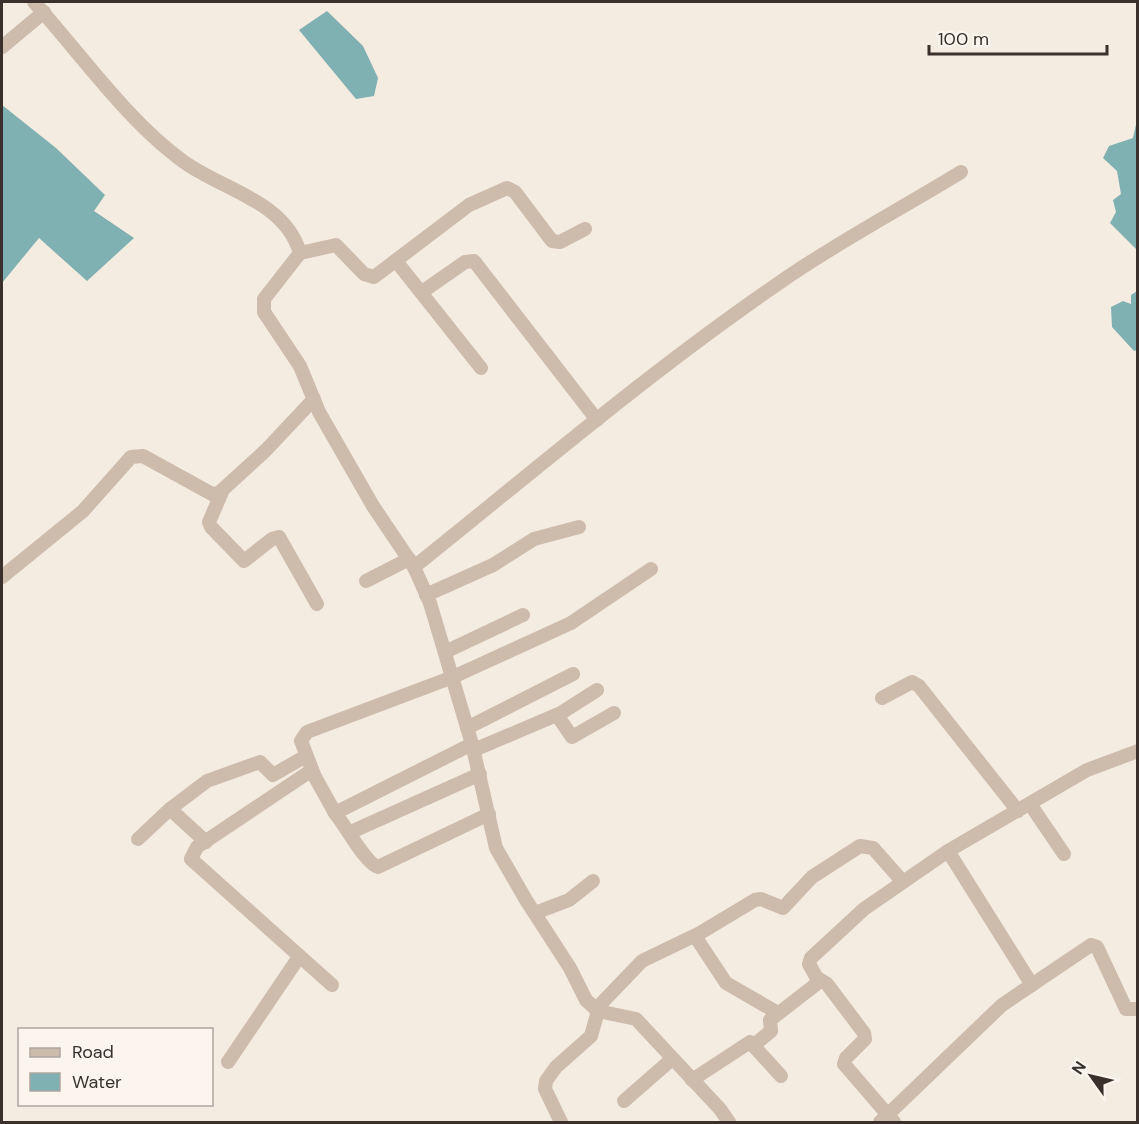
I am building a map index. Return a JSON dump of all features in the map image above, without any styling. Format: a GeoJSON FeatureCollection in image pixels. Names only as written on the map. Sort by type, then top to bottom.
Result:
{"type":"FeatureCollection","features":[{"type":"Feature","properties":{"kind":"street"},"geometry":{"type":"LineString","coordinates":[[34,2],[136,119],[164,146],[184,163],[273,213],[297,243],[300,253]]}},
{"type":"Feature","properties":{"kind":"street"},"geometry":{"type":"LineString","coordinates":[[2,47],[44,12]]}},
{"type":"Feature","properties":{"kind":"street"},"geometry":{"type":"LineString","coordinates":[[366,581],[411,563],[781,281],[962,172]]}},
{"type":"Feature","properties":{"kind":"street"},"geometry":{"type":"LineString","coordinates":[[585,229],[560,242],[552,241],[515,192],[507,188],[469,204],[396,261],[370,278],[336,245],[300,253],[269,292],[262,306],[300,366],[314,399],[374,506],[411,563],[426,595],[473,747],[496,848],[570,968],[586,1000],[597,1010],[636,1019],[729,1122]]}},
{"type":"Feature","properties":{"kind":"street"},"geometry":{"type":"LineString","coordinates":[[396,261],[481,368]]}},
{"type":"Feature","properties":{"kind":"street"},"geometry":{"type":"LineString","coordinates":[[422,292],[465,262],[474,261],[597,420]]}},
{"type":"Feature","properties":{"kind":"street"},"geometry":{"type":"LineString","coordinates":[[314,399],[222,492],[209,522],[211,527],[244,561],[272,539],[279,537],[317,604]]}},
{"type":"Feature","properties":{"kind":"street"},"geometry":{"type":"LineString","coordinates":[[2,577],[83,511],[131,457],[143,456],[213,494],[222,492]]}},
{"type":"Feature","properties":{"kind":"street"},"geometry":{"type":"LineString","coordinates":[[426,595],[493,565],[534,539],[579,527]]}},
{"type":"Feature","properties":{"kind":"street"},"geometry":{"type":"LineString","coordinates":[[489,814],[382,867],[369,863],[351,832],[335,813],[312,770],[301,741],[307,732],[453,677],[571,623],[651,569]]}},
{"type":"Feature","properties":{"kind":"street"},"geometry":{"type":"LineString","coordinates":[[445,652],[523,615]]}},
{"type":"Feature","properties":{"kind":"street"},"geometry":{"type":"LineString","coordinates":[[467,728],[573,674]]}},
{"type":"Feature","properties":{"kind":"street"},"geometry":{"type":"LineString","coordinates":[[882,698],[912,682],[919,686],[1064,854]]}},
{"type":"Feature","properties":{"kind":"street"},"geometry":{"type":"LineString","coordinates":[[335,813],[473,747],[557,715],[597,690]]}},
{"type":"Feature","properties":{"kind":"street"},"geometry":{"type":"LineString","coordinates":[[557,715],[572,737],[614,713]]}},
{"type":"Feature","properties":{"kind":"street"},"geometry":{"type":"LineString","coordinates":[[1136,755],[1087,771],[948,851],[864,909],[811,958],[809,964],[819,979],[827,984],[865,1036],[846,1058],[844,1064],[888,1120],[1002,1005],[1091,945],[1097,947],[1126,1009],[1137,1009]]}},
{"type":"Feature","properties":{"kind":"street"},"geometry":{"type":"LineString","coordinates":[[138,839],[170,808],[218,775],[260,762],[273,775],[306,756]]}},
{"type":"Feature","properties":{"kind":"street"},"geometry":{"type":"LineString","coordinates":[[312,770],[193,851],[193,862],[332,985]]}},
{"type":"Feature","properties":{"kind":"street"},"geometry":{"type":"LineString","coordinates":[[351,832],[480,774]]}},
{"type":"Feature","properties":{"kind":"street"},"geometry":{"type":"LineString","coordinates":[[170,808],[206,842]]}},
{"type":"Feature","properties":{"kind":"street"},"geometry":{"type":"LineString","coordinates":[[561,1122],[545,1089],[546,1081],[556,1067],[591,1036],[597,1010],[642,961],[695,936],[758,899],[783,908],[812,877],[864,844],[873,848],[903,882]]}},
{"type":"Feature","properties":{"kind":"street"},"geometry":{"type":"LineString","coordinates":[[948,851],[1032,985]]}},
{"type":"Feature","properties":{"kind":"street"},"geometry":{"type":"LineString","coordinates":[[535,913],[566,902],[593,881]]}},
{"type":"Feature","properties":{"kind":"street"},"geometry":{"type":"LineString","coordinates":[[695,936],[726,983],[778,1013]]}},
{"type":"Feature","properties":{"kind":"street"},"geometry":{"type":"LineString","coordinates":[[228,1062],[299,957]]}},
{"type":"Feature","properties":{"kind":"street"},"geometry":{"type":"LineString","coordinates":[[754,1045],[771,1031],[769,1021],[819,979]]}},
{"type":"Feature","properties":{"kind":"street"},"geometry":{"type":"LineString","coordinates":[[692,1080],[748,1042],[754,1045],[781,1076]]}},
{"type":"Feature","properties":{"kind":"street"},"geometry":{"type":"LineString","coordinates":[[624,1101],[672,1059]]}},
{"type":"Feature","properties":{"kind":"water"},"geometry":{"type":"Polygon","coordinates":[[[327,11],[363,46],[378,78],[374,96],[356,99],[299,30],[327,11]]]}},
{"type":"Feature","properties":{"kind":"water"},"geometry":{"type":"Polygon","coordinates":[[[2,105],[56,148],[105,195],[94,211],[134,238],[87,281],[39,238],[2,283],[2,105]]]}},
{"type":"Feature","properties":{"kind":"water"},"geometry":{"type":"Polygon","coordinates":[[[1137,120],[1137,250],[1110,223],[1116,212],[1113,200],[1121,194],[1117,171],[1103,158],[1109,146],[1133,138],[1137,120]]]}},
{"type":"Feature","properties":{"kind":"water"},"geometry":{"type":"Polygon","coordinates":[[[1137,291],[1137,350],[1134,351],[1112,327],[1111,307],[1123,301],[1131,304],[1131,295],[1137,291]]]}}]}
